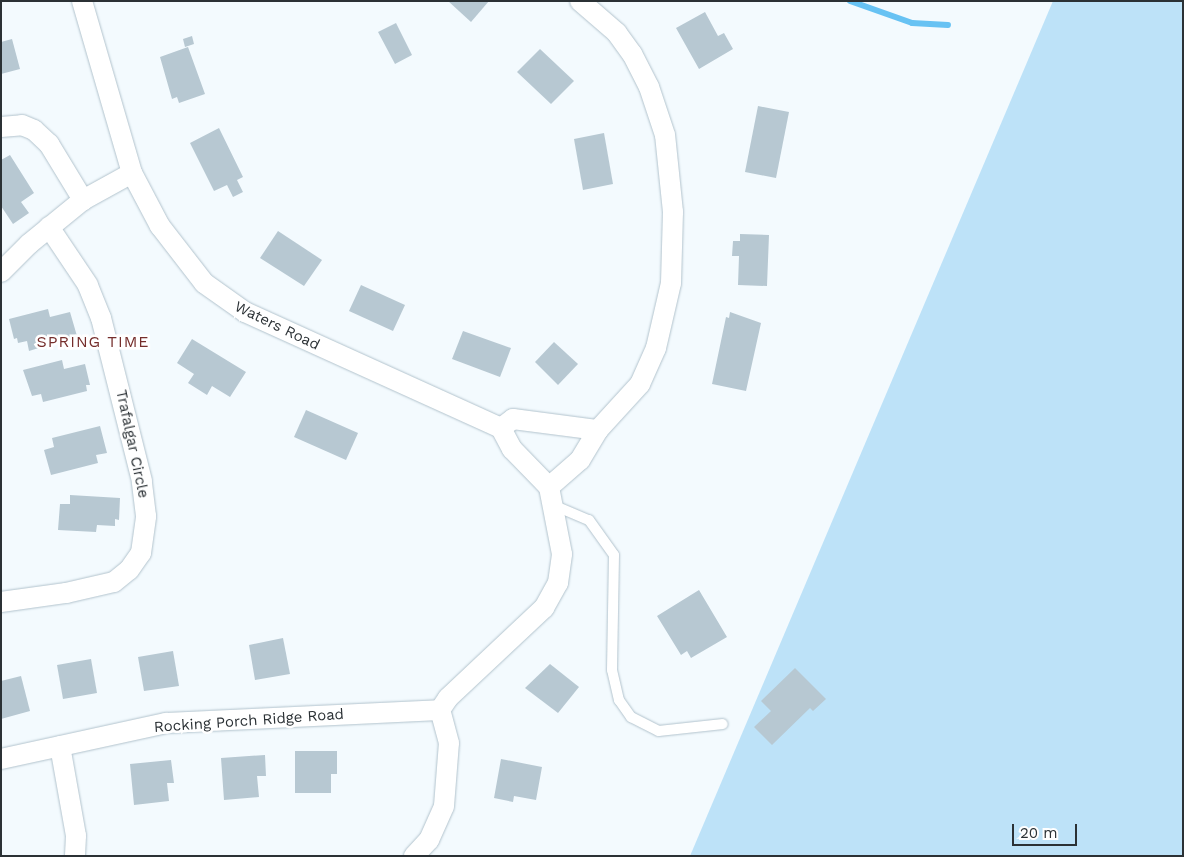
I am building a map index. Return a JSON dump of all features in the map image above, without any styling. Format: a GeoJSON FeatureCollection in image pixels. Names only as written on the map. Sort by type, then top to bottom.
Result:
{"type":"FeatureCollection","features":[{"type":"Feature","properties":{"kind":"street","name":"Waters Road"},"geometry":{"type":"LineString","coordinates":[[82,1],[132,173],[146,204],[184,261],[204,284],[224,298],[304,340],[502,428]]}},
{"type":"Feature","properties":{"kind":"street"},"geometry":{"type":"LineString","coordinates":[[551,496],[580,460],[598,430],[640,384],[656,348],[671,283],[673,212],[665,135],[649,87],[617,33],[580,1]]}},
{"type":"Feature","properties":{"kind":"street"},"geometry":{"type":"LineString","coordinates":[[1,127],[22,125],[34,130],[49,144],[83,200]]}},
{"type":"Feature","properties":{"kind":"street"},"geometry":{"type":"LineString","coordinates":[[1,272],[49,227],[83,200],[132,173]]}},
{"type":"Feature","properties":{"kind":"street","name":"Trafalgar Circle"},"geometry":{"type":"LineString","coordinates":[[1,602],[66,593],[114,582],[128,570],[141,553],[145,525],[142,482],[101,318],[88,285],[49,227]]}},
{"type":"Feature","properties":{"kind":"street"},"geometry":{"type":"LineString","coordinates":[[414,856],[429,840],[444,806],[449,743],[440,710],[448,698],[544,608],[558,583],[562,554],[551,496],[512,449],[502,428],[513,419],[598,430]]}},
{"type":"Feature","properties":{"kind":"street","name":"Rocking Porch Ridge Road"},"geometry":{"type":"LineString","coordinates":[[1,759],[166,723],[440,710]]}},
{"type":"Feature","properties":{"kind":"street"},"geometry":{"type":"LineString","coordinates":[[60,746],[76,836],[75,856]]}},
{"type":"Feature","properties":{"kind":"lane"},"geometry":{"type":"LineString","coordinates":[[551,496],[589,520],[614,555],[612,670],[619,700],[631,717],[659,731],[723,724]]}},
{"type":"Feature","properties":{"kind":"shaded area"},"geometry":{"type":"Polygon","coordinates":[[[1053,1],[1183,1],[1183,856],[690,856],[1053,1]]]}},
{"type":"Feature","properties":{"kind":"building"},"geometry":{"type":"Polygon","coordinates":[[[448,1],[489,1],[471,22],[448,1]]]}},
{"type":"Feature","properties":{"kind":"building"},"geometry":{"type":"Polygon","coordinates":[[[705,12],[718,36],[724,33],[733,49],[699,69],[676,28],[705,12]]]}},
{"type":"Feature","properties":{"kind":"building"},"geometry":{"type":"Polygon","coordinates":[[[396,23],[412,55],[395,64],[378,32],[396,23]]]}},
{"type":"Feature","properties":{"kind":"building"},"geometry":{"type":"Polygon","coordinates":[[[192,36],[194,44],[185,47],[183,39],[192,36]]]}},
{"type":"Feature","properties":{"kind":"building"},"geometry":{"type":"Polygon","coordinates":[[[12,39],[20,69],[1,74],[1,42],[12,39]]]}},
{"type":"Feature","properties":{"kind":"building"},"geometry":{"type":"Polygon","coordinates":[[[188,47],[205,94],[179,103],[177,97],[172,99],[160,57],[188,47]]]}},
{"type":"Feature","properties":{"kind":"building"},"geometry":{"type":"Polygon","coordinates":[[[540,49],[574,81],[551,104],[517,72],[540,49]]]}},
{"type":"Feature","properties":{"kind":"building"},"geometry":{"type":"Polygon","coordinates":[[[758,106],[789,112],[776,178],[745,172],[758,106]]]}},
{"type":"Feature","properties":{"kind":"building"},"geometry":{"type":"Polygon","coordinates":[[[219,128],[243,177],[237,180],[243,192],[233,197],[227,185],[214,191],[190,143],[219,128]]]}},
{"type":"Feature","properties":{"kind":"building"},"geometry":{"type":"Polygon","coordinates":[[[604,133],[613,184],[583,190],[574,139],[604,133]]]}},
{"type":"Feature","properties":{"kind":"building"},"geometry":{"type":"Polygon","coordinates":[[[10,155],[34,193],[21,202],[29,213],[13,224],[1,206],[1,160],[10,155]]]}},
{"type":"Feature","properties":{"kind":"building"},"geometry":{"type":"Polygon","coordinates":[[[278,231],[322,260],[304,286],[260,258],[278,231]]]}},
{"type":"Feature","properties":{"kind":"building"},"geometry":{"type":"Polygon","coordinates":[[[740,234],[769,235],[767,286],[738,285],[739,256],[732,256],[733,241],[740,241],[740,234]]]}},
{"type":"Feature","properties":{"kind":"building"},"geometry":{"type":"Polygon","coordinates":[[[361,285],[405,305],[393,331],[349,311],[361,285]]]}},
{"type":"Feature","properties":{"kind":"building"},"geometry":{"type":"Polygon","coordinates":[[[48,309],[50,317],[70,312],[77,336],[29,351],[27,341],[18,343],[17,338],[14,339],[9,319],[48,309]]]}},
{"type":"Feature","properties":{"kind":"building"},"geometry":{"type":"Polygon","coordinates":[[[730,312],[761,323],[746,391],[712,384],[726,317],[729,318],[730,312]]]}},
{"type":"Feature","properties":{"kind":"building"},"geometry":{"type":"Polygon","coordinates":[[[463,331],[511,348],[500,377],[452,359],[463,331]]]}},
{"type":"Feature","properties":{"kind":"building"},"geometry":{"type":"Polygon","coordinates":[[[192,339],[246,372],[230,397],[212,386],[207,395],[188,383],[194,374],[177,363],[192,339]]]}},
{"type":"Feature","properties":{"kind":"building"},"geometry":{"type":"Polygon","coordinates":[[[554,342],[578,364],[558,385],[535,362],[554,342]]]}},
{"type":"Feature","properties":{"kind":"building"},"geometry":{"type":"Polygon","coordinates":[[[62,360],[64,369],[85,364],[90,385],[86,385],[87,391],[43,402],[41,394],[32,396],[23,370],[62,360]]]}},
{"type":"Feature","properties":{"kind":"building"},"geometry":{"type":"Polygon","coordinates":[[[306,410],[358,433],[346,460],[294,437],[306,410]]]}},
{"type":"Feature","properties":{"kind":"building"},"geometry":{"type":"Polygon","coordinates":[[[100,426],[107,453],[96,455],[98,463],[51,475],[44,450],[54,447],[52,438],[100,426]]]}},
{"type":"Feature","properties":{"kind":"building"},"geometry":{"type":"Polygon","coordinates":[[[70,495],[120,498],[119,520],[115,519],[115,526],[97,525],[96,532],[58,530],[60,504],[70,504],[70,495]]]}},
{"type":"Feature","properties":{"kind":"building"},"geometry":{"type":"Polygon","coordinates":[[[699,590],[727,637],[691,658],[687,651],[681,655],[657,616],[699,590]]]}},
{"type":"Feature","properties":{"kind":"building"},"geometry":{"type":"Polygon","coordinates":[[[283,638],[290,674],[255,680],[249,645],[283,638]]]}},
{"type":"Feature","properties":{"kind":"building"},"geometry":{"type":"Polygon","coordinates":[[[173,651],[179,686],[144,691],[138,657],[173,651]]]}},
{"type":"Feature","properties":{"kind":"building"},"geometry":{"type":"Polygon","coordinates":[[[91,659],[97,693],[63,699],[57,665],[91,659]]]}},
{"type":"Feature","properties":{"kind":"building"},"geometry":{"type":"Polygon","coordinates":[[[550,664],[579,687],[558,713],[525,688],[550,664]]]}},
{"type":"Feature","properties":{"kind":"building"},"geometry":{"type":"Polygon","coordinates":[[[795,668],[826,699],[813,711],[810,708],[772,745],[754,727],[771,711],[761,701],[795,668]]]}},
{"type":"Feature","properties":{"kind":"building"},"geometry":{"type":"Polygon","coordinates":[[[21,676],[30,711],[1,719],[1,681],[21,676]]]}},
{"type":"Feature","properties":{"kind":"building"},"geometry":{"type":"Polygon","coordinates":[[[295,751],[337,751],[337,774],[331,774],[331,793],[295,793],[295,751]]]}},
{"type":"Feature","properties":{"kind":"building"},"geometry":{"type":"Polygon","coordinates":[[[265,755],[266,776],[257,776],[259,797],[224,800],[221,758],[265,755]]]}},
{"type":"Feature","properties":{"kind":"building"},"geometry":{"type":"Polygon","coordinates":[[[501,759],[542,767],[536,800],[514,796],[513,802],[494,798],[501,759]]]}},
{"type":"Feature","properties":{"kind":"building"},"geometry":{"type":"Polygon","coordinates":[[[171,760],[174,783],[167,783],[169,801],[134,805],[130,764],[171,760]]]}},
{"type":"Feature","properties":{"kind":"waterway"},"geometry":{"type":"LineString","coordinates":[[850,1],[912,23],[948,25]]}},
{"type":"Feature","properties":{"kind":"district","name":"SPRING TIME"},"geometry":{"type":"Point","coordinates":[93,342]}}]}
